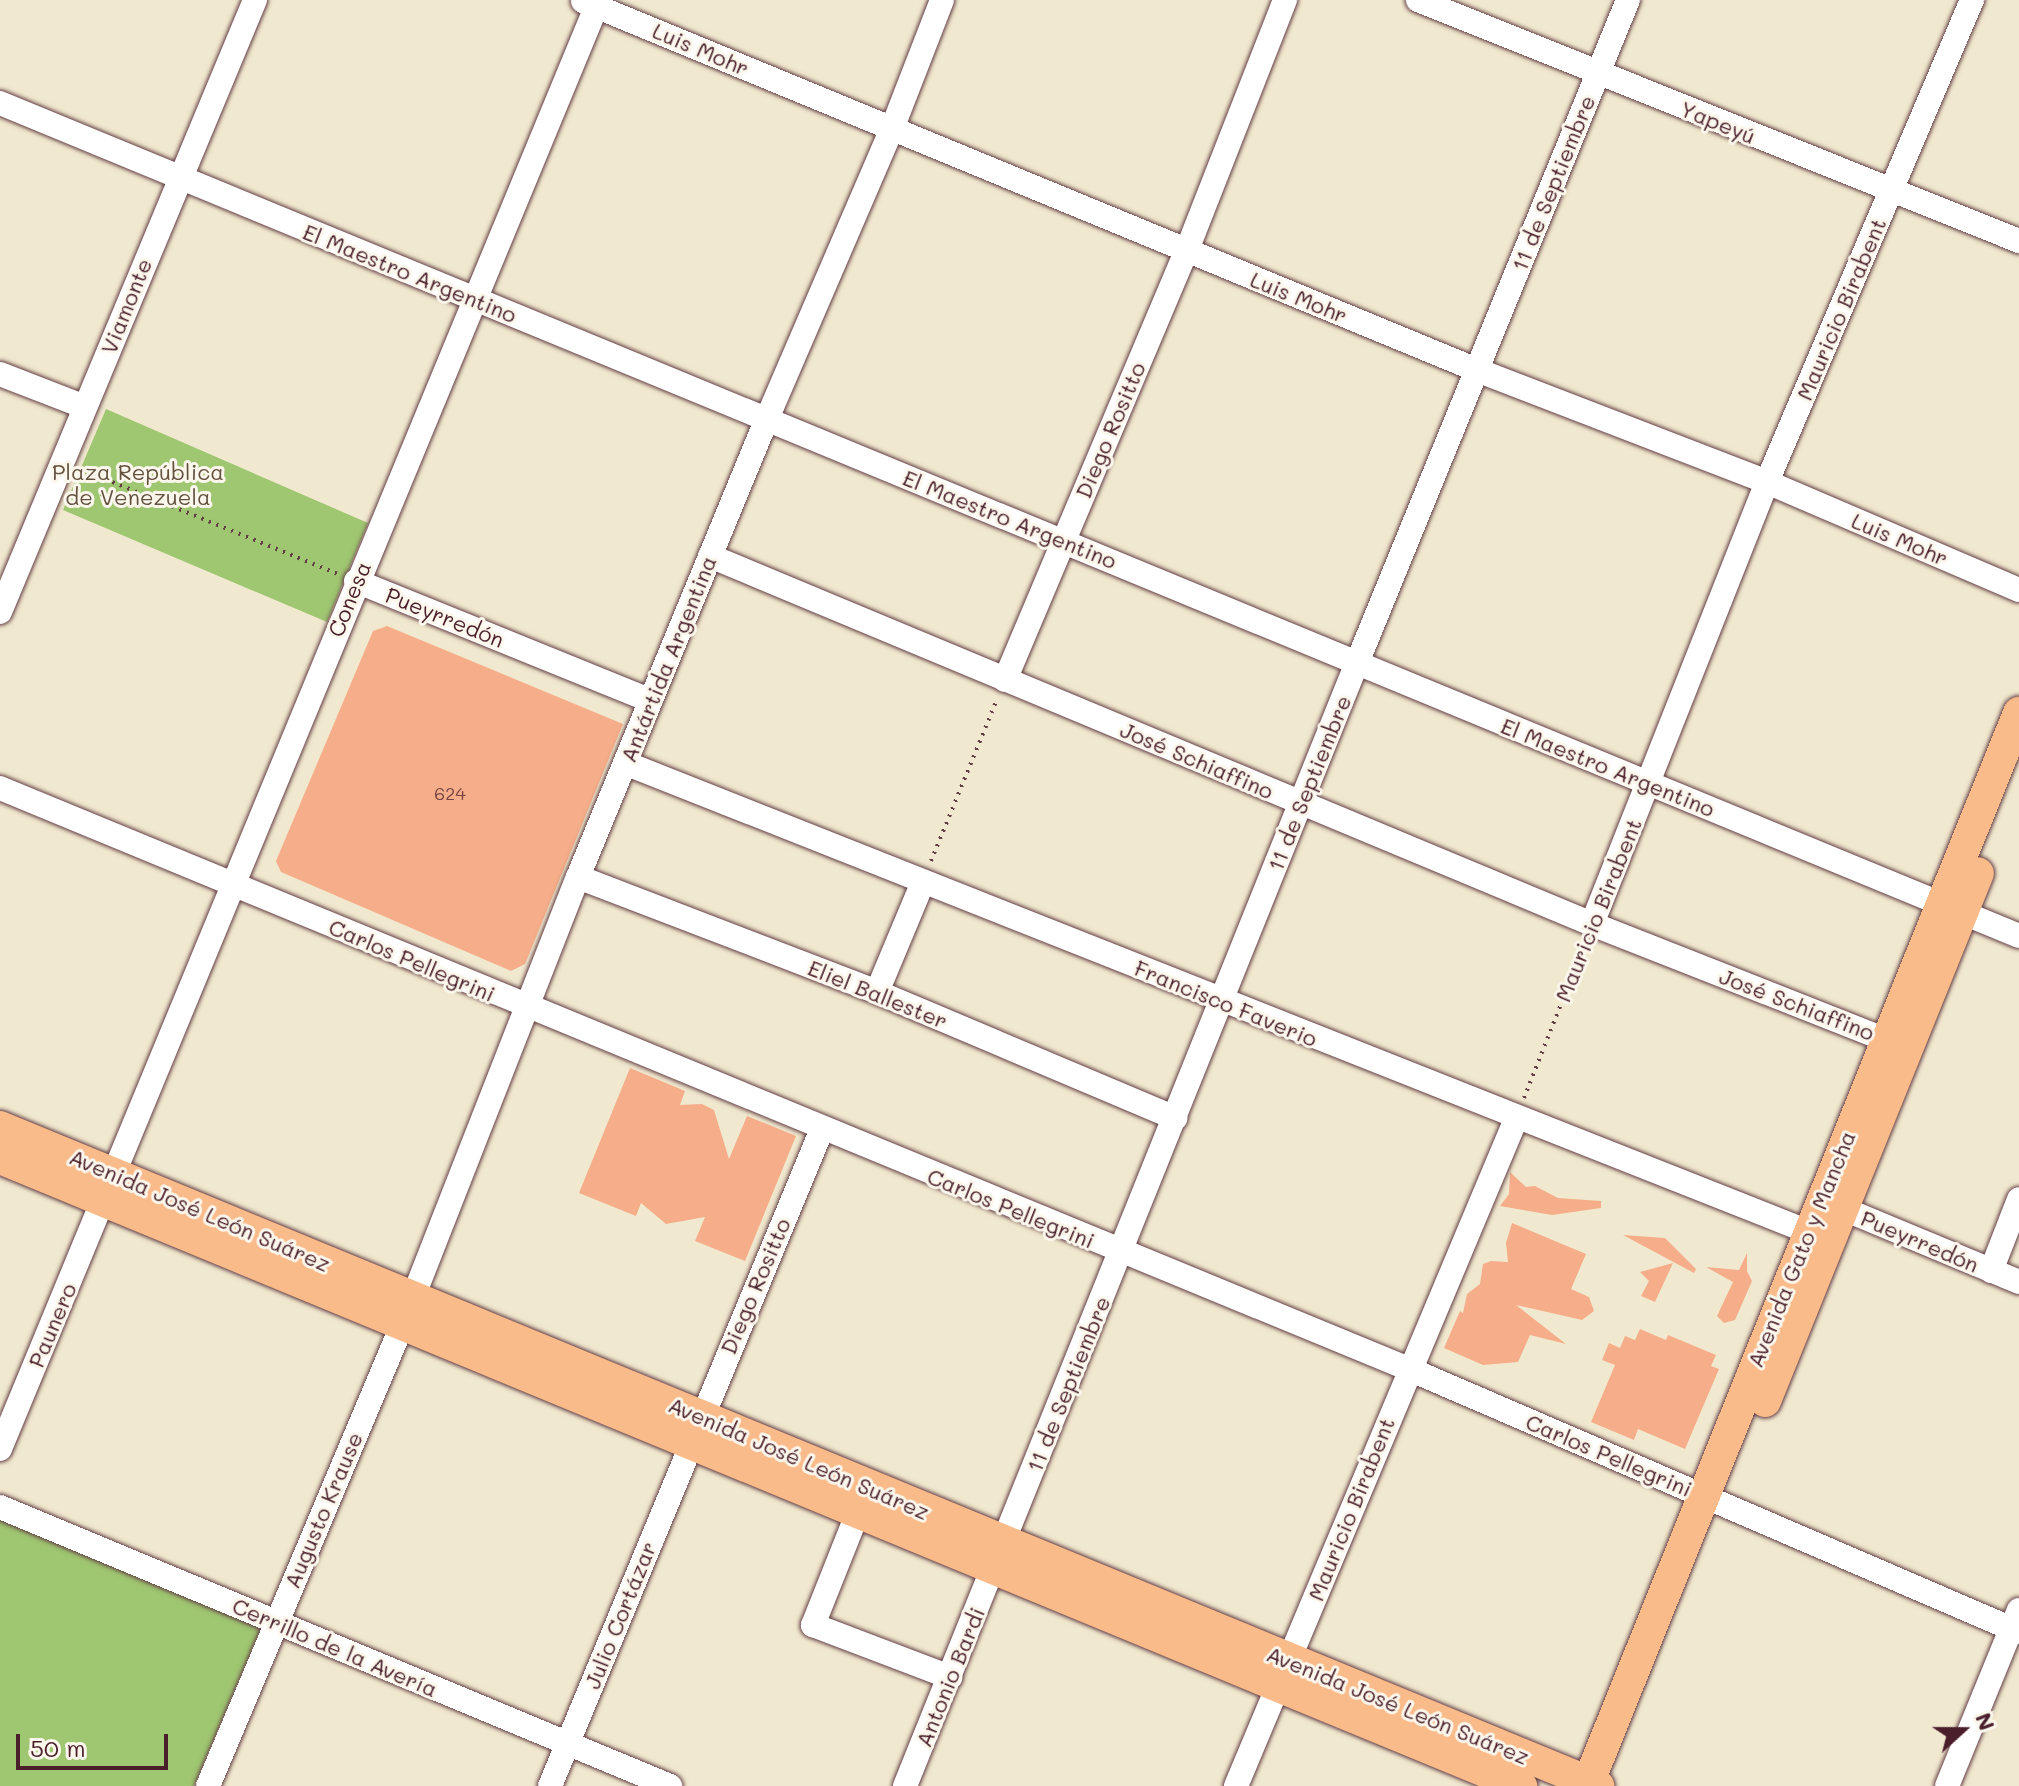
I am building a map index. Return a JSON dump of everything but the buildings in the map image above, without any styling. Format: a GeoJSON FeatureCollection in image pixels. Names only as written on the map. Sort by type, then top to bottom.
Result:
{"type":"FeatureCollection","features":[{"type":"Feature","properties":{"kind":"main road","name":"Avenida Gato y Mancha"},"geometry":{"type":"LineString","coordinates":[[1595,1785],[1952,907],[2019,713]]}},
{"type":"Feature","properties":{"kind":"main road","name":"Avenida Gato y Mancha"},"geometry":{"type":"LineString","coordinates":[[1952,907],[2019,772]]}},
{"type":"Feature","properties":{"kind":"main road","name":"Avenida José León Suárez"},"geometry":{"type":"LineString","coordinates":[[0,1127],[110,1188],[1282,1673],[1521,1786]]}},
{"type":"Feature","properties":{"kind":"main road","name":"Avenida José León Suárez"},"geometry":{"type":"LineString","coordinates":[[0,1158],[110,1188]]}},
{"type":"Feature","properties":{"kind":"main road","name":"Avenida José León Suárez"},"geometry":{"type":"LineString","coordinates":[[695,1430],[858,1512],[999,1555]]}},
{"type":"Feature","properties":{"kind":"main road","name":"Avenida José León Suárez"},"geometry":{"type":"LineString","coordinates":[[1282,1673],[1595,1785]]}},
{"type":"Feature","properties":{"kind":"street","name":"Viamonte"},"geometry":{"type":"LineString","coordinates":[[0,612],[255,0]]}},
{"type":"Feature","properties":{"kind":"street","name":"Antártida Argentina"},"geometry":{"type":"LineString","coordinates":[[408,1311],[578,877],[766,421],[892,129],[942,0]]}},
{"type":"Feature","properties":{"kind":"street","name":"Diego Rositto"},"geometry":{"type":"LineString","coordinates":[[1005,680],[1187,250],[1285,0]]}},
{"type":"Feature","properties":{"kind":"street","name":"Yapeyú"},"geometry":{"type":"LineString","coordinates":[[1418,0],[1598,75],[2019,241]]}},
{"type":"Feature","properties":{"kind":"street","name":"11 de Septiembre"},"geometry":{"type":"LineString","coordinates":[[999,1555],[1357,663],[1628,0]]}},
{"type":"Feature","properties":{"kind":"street","name":"Mauricio Birabent"},"geometry":{"type":"LineString","coordinates":[[1592,924],[1767,482],[1972,0]]}},
{"type":"Feature","properties":{"kind":"street","name":"Luis Mohr"},"geometry":{"type":"LineString","coordinates":[[592,2],[1477,370],[1767,482],[2019,590]]}},
{"type":"Feature","properties":{"kind":"street","name":"Conesa"},"geometry":{"type":"LineString","coordinates":[[110,1188],[592,2]]}},
{"type":"Feature","properties":{"kind":"street","name":"El Maestro Argentino"},"geometry":{"type":"LineString","coordinates":[[0,103],[2019,936]]}},
{"type":"Feature","properties":{"kind":"street"},"geometry":{"type":"LineString","coordinates":[[0,374],[85,407]]}},
{"type":"Feature","properties":{"kind":"street","name":"José Schiaffino"},"geometry":{"type":"LineString","coordinates":[[710,556],[1592,924],[1897,1044]]}},
{"type":"Feature","properties":{"kind":"street","name":"Pueyrredón"},"geometry":{"type":"LineString","coordinates":[[356,581],[651,701]]}},
{"type":"Feature","properties":{"kind":"street","name":"Francisco Faverio"},"geometry":{"type":"LineString","coordinates":[[625,763],[1516,1119],[1818,1236]]}},
{"type":"Feature","properties":{"kind":"street","name":"Carlos Pellegrini"},"geometry":{"type":"LineString","coordinates":[[0,788],[2016,1623]]}},
{"type":"Feature","properties":{"kind":"street","name":"Eliel Ballester"},"geometry":{"type":"LineString","coordinates":[[578,877],[877,992],[1175,1118]]}},
{"type":"Feature","properties":{"kind":"street"},"geometry":{"type":"LineString","coordinates":[[877,992],[923,882]]}},
{"type":"Feature","properties":{"kind":"street","name":"Mauricio Birabent"},"geometry":{"type":"LineString","coordinates":[[1236,1786],[1516,1119]]}},
{"type":"Feature","properties":{"kind":"street","name":"Diego Rositto"},"geometry":{"type":"LineString","coordinates":[[695,1430],[822,1129]]}},
{"type":"Feature","properties":{"kind":"street","name":"Paunero"},"geometry":{"type":"LineString","coordinates":[[0,1449],[110,1188]]}},
{"type":"Feature","properties":{"kind":"street"},"geometry":{"type":"LineString","coordinates":[[1991,1271],[2019,1199]]}},
{"type":"Feature","properties":{"kind":"street","name":"Pueyrredón"},"geometry":{"type":"LineString","coordinates":[[1832,1204],[2019,1282]]}},
{"type":"Feature","properties":{"kind":"street","name":"Augusto Krause"},"geometry":{"type":"LineString","coordinates":[[208,1786],[408,1311]]}},
{"type":"Feature","properties":{"kind":"street","name":"Julio Cortázar"},"geometry":{"type":"LineString","coordinates":[[550,1786],[695,1430]]}},
{"type":"Feature","properties":{"kind":"street","name":"Cerrillo de la Avería"},"geometry":{"type":"LineString","coordinates":[[0,1507],[670,1786]]}},
{"type":"Feature","properties":{"kind":"street"},"geometry":{"type":"LineString","coordinates":[[858,1512],[813,1625],[950,1677]]}},
{"type":"Feature","properties":{"kind":"street","name":"Antonio Bardi"},"geometry":{"type":"LineString","coordinates":[[905,1786],[999,1555]]}},
{"type":"Feature","properties":{"kind":"street"},"geometry":{"type":"LineString","coordinates":[[1947,1786],[2016,1623]]}},
{"type":"Feature","properties":{"kind":"path"},"geometry":{"type":"LineString","coordinates":[[62,462],[356,581]]}},
{"type":"Feature","properties":{"kind":"path"},"geometry":{"type":"LineString","coordinates":[[923,882],[1005,680]]}},
{"type":"Feature","properties":{"kind":"path","name":"Mauricio Birabent"},"geometry":{"type":"LineString","coordinates":[[1516,1119],[1592,924]]}},
{"type":"Feature","properties":{"kind":"green space","name":"Plaza República de Venezuela"},"geometry":{"type":"Polygon","coordinates":[[[106,409],[368,523],[327,622],[63,510],[106,409]]]}},
{"type":"Feature","properties":{"kind":"green space"},"geometry":{"type":"Polygon","coordinates":[[[0,1516],[262,1626],[194,1786],[0,1786],[0,1516]]]}}]}
